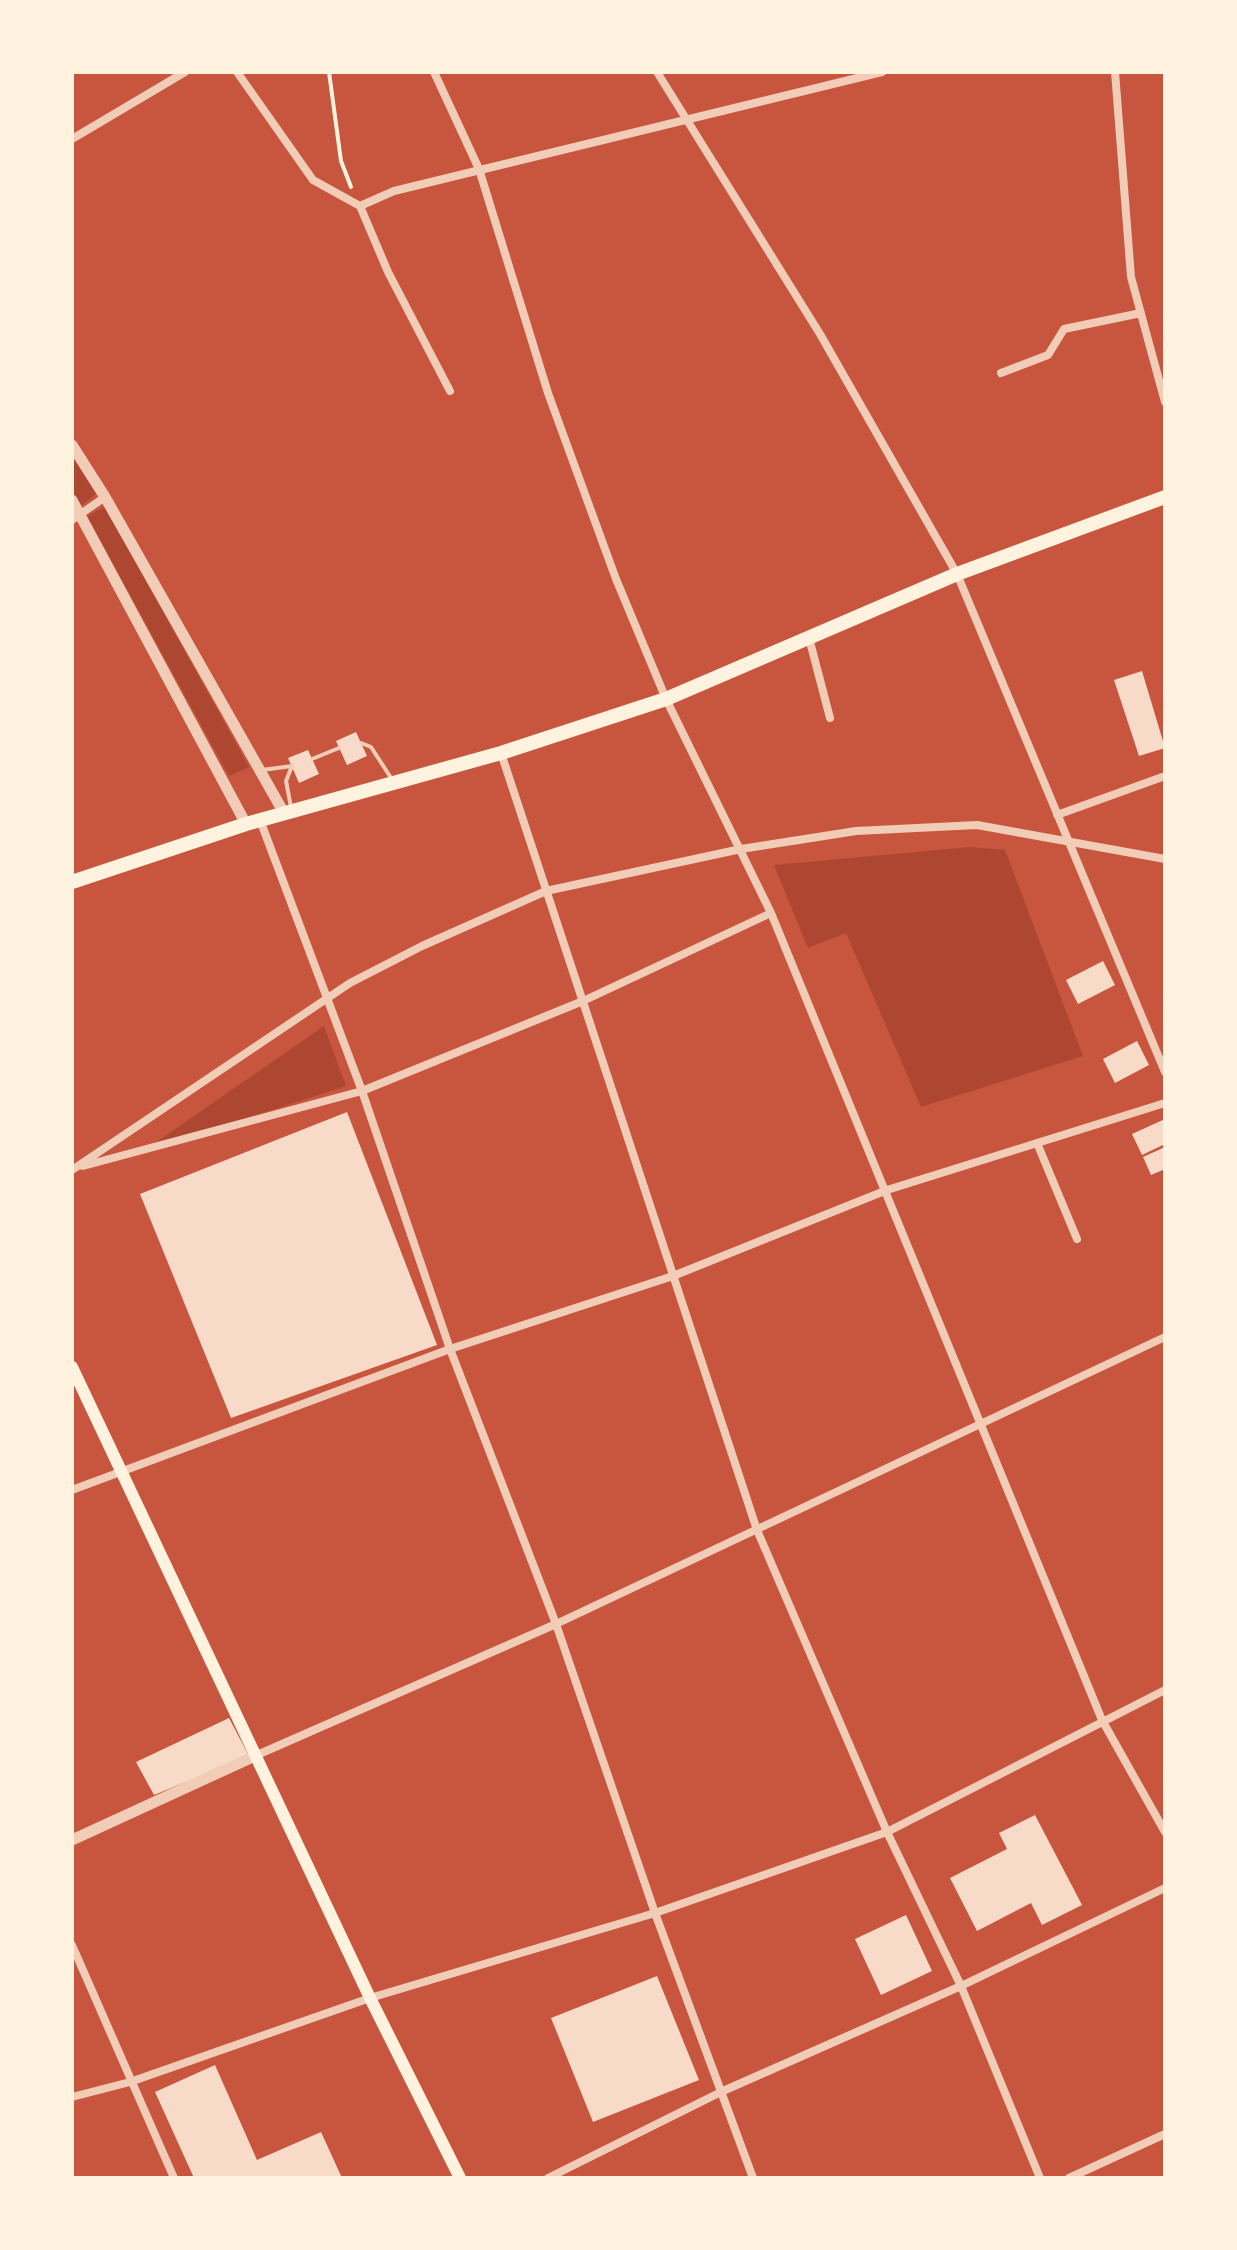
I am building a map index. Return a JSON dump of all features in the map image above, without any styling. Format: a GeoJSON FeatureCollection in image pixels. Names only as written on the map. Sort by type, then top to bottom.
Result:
{"type":"FeatureCollection","features":[{"type":"Feature","properties":{"kind":"main road"},"geometry":{"type":"LineString","coordinates":[[74,878],[253,822],[501,753],[666,699],[957,574],[1165,497]]}},
{"type":"Feature","properties":{"kind":"main road"},"geometry":{"type":"LineString","coordinates":[[72,1367],[370,1998],[460,2178]]}},
{"type":"Feature","properties":{"kind":"street"},"geometry":{"type":"LineString","coordinates":[[72,139],[185,72]]}},
{"type":"Feature","properties":{"kind":"street"},"geometry":{"type":"LineString","coordinates":[[237,72],[313,180],[357,206],[450,391]]}},
{"type":"Feature","properties":{"kind":"street"},"geometry":{"type":"LineString","coordinates":[[434,72],[479,169],[548,393],[616,579],[666,699],[771,913],[1102,1720],[1165,1832]]}},
{"type":"Feature","properties":{"kind":"street"},"geometry":{"type":"LineString","coordinates":[[657,72],[820,334],[957,574],[1165,1072]]}},
{"type":"Feature","properties":{"kind":"street"},"geometry":{"type":"LineString","coordinates":[[357,206],[394,191],[479,169],[882,72]]}},
{"type":"Feature","properties":{"kind":"street"},"geometry":{"type":"LineString","coordinates":[[1115,72],[1131,277],[1165,402]]}},
{"type":"Feature","properties":{"kind":"street"},"geometry":{"type":"LineString","coordinates":[[1001,373],[1048,355],[1064,329],[1141,313]]}},
{"type":"Feature","properties":{"kind":"street"},"geometry":{"type":"LineString","coordinates":[[72,445],[105,497],[260,771],[288,812]]}},
{"type":"Feature","properties":{"kind":"street"},"geometry":{"type":"LineString","coordinates":[[76,517],[105,497]]}},
{"type":"Feature","properties":{"kind":"street"},"geometry":{"type":"LineString","coordinates":[[72,500],[76,517],[253,822],[316,974],[362,1091],[450,1349],[556,1624],[655,1913],[753,2178]]}},
{"type":"Feature","properties":{"kind":"street"},"geometry":{"type":"LineString","coordinates":[[809,638],[830,718]]}},
{"type":"Feature","properties":{"kind":"street"},"geometry":{"type":"LineString","coordinates":[[501,753],[757,1530],[887,1832],[961,1986],[1040,2178]]}},
{"type":"Feature","properties":{"kind":"street"},"geometry":{"type":"LineString","coordinates":[[1057,815],[1165,776]]}},
{"type":"Feature","properties":{"kind":"street"},"geometry":{"type":"LineString","coordinates":[[74,1169],[350,983],[422,946],[546,891],[741,849],[856,831],[977,825],[1165,859]]}},
{"type":"Feature","properties":{"kind":"street"},"geometry":{"type":"LineString","coordinates":[[74,1169],[362,1091],[583,1001],[771,913]]}},
{"type":"Feature","properties":{"kind":"street"},"geometry":{"type":"LineString","coordinates":[[72,1490],[450,1349],[673,1276],[887,1190],[1165,1103]]}},
{"type":"Feature","properties":{"kind":"street"},"geometry":{"type":"LineString","coordinates":[[1037,1143],[1077,1239]]}},
{"type":"Feature","properties":{"kind":"street"},"geometry":{"type":"LineString","coordinates":[[72,1840],[556,1624],[1165,1337]]}},
{"type":"Feature","properties":{"kind":"street"},"geometry":{"type":"LineString","coordinates":[[72,2097],[130,2082],[370,1998],[655,1913],[887,1832],[1165,1690]]}},
{"type":"Feature","properties":{"kind":"street"},"geometry":{"type":"LineString","coordinates":[[548,2178],[723,2091],[961,1986],[1165,1888]]}},
{"type":"Feature","properties":{"kind":"street"},"geometry":{"type":"LineString","coordinates":[[72,1945],[174,2178]]}},
{"type":"Feature","properties":{"kind":"street"},"geometry":{"type":"LineString","coordinates":[[1069,2178],[1165,2134]]}},
{"type":"Feature","properties":{"kind":"lane"},"geometry":{"type":"LineString","coordinates":[[361,743],[371,747],[394,783]]}},
{"type":"Feature","properties":{"kind":"lane"},"geometry":{"type":"LineString","coordinates":[[312,759],[339,748]]}},
{"type":"Feature","properties":{"kind":"lane"},"geometry":{"type":"LineString","coordinates":[[260,771],[292,766],[286,781],[288,812]]}},
{"type":"Feature","properties":{"kind":"path"},"geometry":{"type":"LineString","coordinates":[[329,72],[341,161],[357,206]]}},
{"type":"Feature","properties":{"kind":"shaded area"},"geometry":{"type":"Polygon","coordinates":[[[72,456],[96,494],[81,506],[72,492],[72,456]]]}},
{"type":"Feature","properties":{"kind":"shaded area"},"geometry":{"type":"Polygon","coordinates":[[[105,507],[249,767],[229,776],[87,516],[105,507]]]}},
{"type":"Feature","properties":{"kind":"shaded area"},"geometry":{"type":"Polygon","coordinates":[[[971,847],[1005,850],[1083,1056],[921,1107],[846,933],[808,948],[774,865],[971,847]]]}},
{"type":"Feature","properties":{"kind":"shaded area"},"geometry":{"type":"Polygon","coordinates":[[[324,1026],[346,1086],[142,1152],[324,1026]]]}},
{"type":"Feature","properties":{"kind":"building"},"geometry":{"type":"Polygon","coordinates":[[[1142,671],[1165,748],[1139,756],[1114,680],[1142,671]]]}},
{"type":"Feature","properties":{"kind":"building"},"geometry":{"type":"Polygon","coordinates":[[[356,732],[367,756],[347,765],[336,741],[356,732]]]}},
{"type":"Feature","properties":{"kind":"building"},"geometry":{"type":"Polygon","coordinates":[[[308,750],[319,774],[299,783],[288,758],[308,750]]]}},
{"type":"Feature","properties":{"kind":"building"},"geometry":{"type":"Polygon","coordinates":[[[1103,961],[1115,985],[1078,1004],[1066,980],[1103,961]]]}},
{"type":"Feature","properties":{"kind":"building"},"geometry":{"type":"Polygon","coordinates":[[[1137,1041],[1149,1065],[1115,1083],[1103,1059],[1137,1041]]]}},
{"type":"Feature","properties":{"kind":"building"},"geometry":{"type":"Polygon","coordinates":[[[347,1112],[437,1345],[231,1418],[140,1194],[347,1112]]]}},
{"type":"Feature","properties":{"kind":"building"},"geometry":{"type":"Polygon","coordinates":[[[1165,1119],[1165,1144],[1142,1155],[1132,1134],[1165,1119]]]}},
{"type":"Feature","properties":{"kind":"building"},"geometry":{"type":"Polygon","coordinates":[[[1165,1147],[1165,1169],[1151,1175],[1143,1157],[1165,1147]]]}},
{"type":"Feature","properties":{"kind":"building"},"geometry":{"type":"Polygon","coordinates":[[[229,1718],[249,1756],[154,1795],[136,1762],[229,1718]]]}},
{"type":"Feature","properties":{"kind":"building"},"geometry":{"type":"Polygon","coordinates":[[[1035,1815],[1082,1905],[1042,1925],[1031,1903],[977,1931],[950,1878],[1007,1849],[999,1833],[1035,1815]]]}},
{"type":"Feature","properties":{"kind":"building"},"geometry":{"type":"Polygon","coordinates":[[[906,1915],[932,1971],[881,1995],[855,1939],[906,1915]]]}},
{"type":"Feature","properties":{"kind":"building"},"geometry":{"type":"Polygon","coordinates":[[[657,1976],[699,2080],[593,2122],[551,2018],[657,1976]]]}},
{"type":"Feature","properties":{"kind":"building"},"geometry":{"type":"Polygon","coordinates":[[[215,2065],[257,2160],[321,2132],[342,2178],[194,2178],[155,2092],[215,2065]]]}}]}
